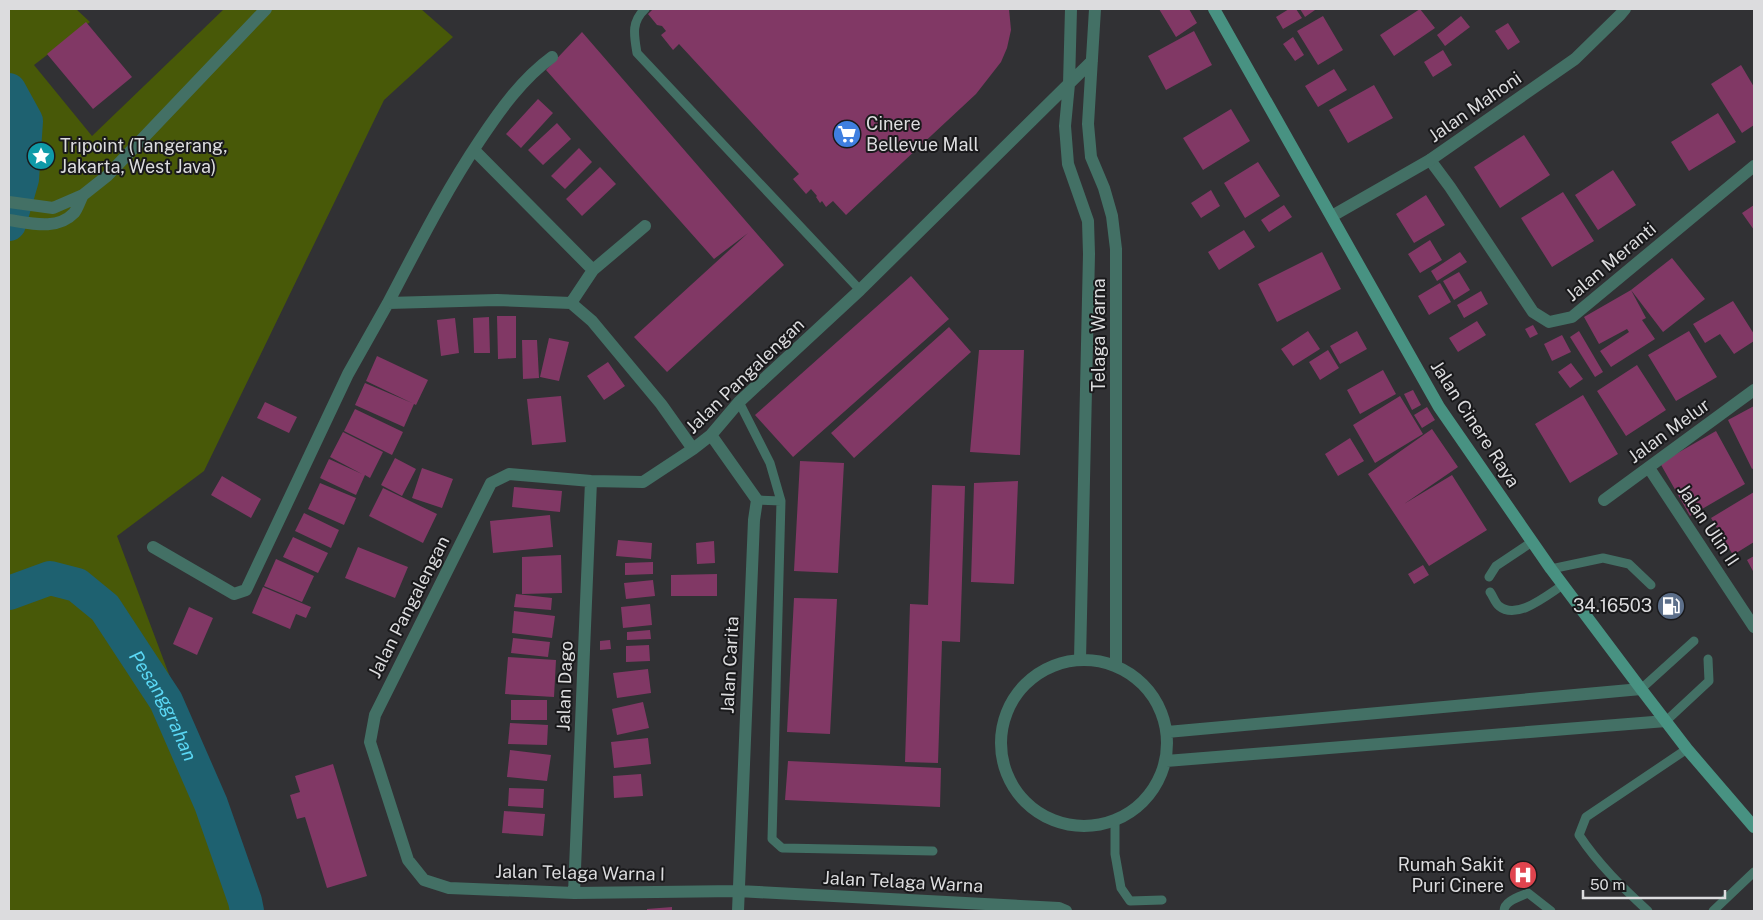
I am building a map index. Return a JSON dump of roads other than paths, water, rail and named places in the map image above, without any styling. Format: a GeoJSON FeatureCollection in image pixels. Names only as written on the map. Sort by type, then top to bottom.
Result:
{"type":"FeatureCollection","features":[{"type":"Feature","properties":{"kind":"main road","name":"Jalan Cinere Raya"},"geometry":{"type":"LineString","coordinates":[[1214,9],[1439,407],[1562,585],[1641,690],[1754,827]]}},
{"type":"Feature","properties":{"kind":"street"},"geometry":{"type":"LineString","coordinates":[[9,202],[53,208],[83,195],[107,176],[266,9]]}},
{"type":"Feature","properties":{"kind":"street","name":"Telaga Warna"},"geometry":{"type":"LineString","coordinates":[[1071,9],[1069,84],[1064,126],[1068,164],[1088,221],[1089,254],[1080,660]]}},
{"type":"Feature","properties":{"kind":"street","name":"Telaga Warna"},"geometry":{"type":"LineString","coordinates":[[1095,9],[1088,124],[1091,157],[1104,188],[1112,216],[1116,249],[1116,665]]}},
{"type":"Feature","properties":{"kind":"street","name":"Jalan Mahoni"},"geometry":{"type":"LineString","coordinates":[[1332,216],[1430,160],[1575,59],[1625,9]]}},
{"type":"Feature","properties":{"kind":"street"},"geometry":{"type":"LineString","coordinates":[[154,547],[234,594],[246,590],[348,374],[442,200],[503,105],[542,64],[552,57]]}},
{"type":"Feature","properties":{"kind":"street","name":"Jalan Pangalengan"},"geometry":{"type":"LineString","coordinates":[[424,880],[408,860],[370,742],[375,715],[491,483],[509,474],[591,481],[643,482],[693,449],[711,435],[739,402],[860,290],[1092,61]]}},
{"type":"Feature","properties":{"kind":"street"},"geometry":{"type":"LineString","coordinates":[[474,150],[593,270]]}},
{"type":"Feature","properties":{"kind":"street","name":"Jalan Meranti"},"geometry":{"type":"LineString","coordinates":[[1430,160],[1533,312],[1549,322],[1572,318],[1754,166]]}},
{"type":"Feature","properties":{"kind":"street"},"geometry":{"type":"LineString","coordinates":[[9,220],[49,225],[62,221],[74,212],[83,195]]}},
{"type":"Feature","properties":{"kind":"street"},"geometry":{"type":"LineString","coordinates":[[571,302],[593,270],[645,226]]}},
{"type":"Feature","properties":{"kind":"street"},"geometry":{"type":"LineString","coordinates":[[388,303],[498,300],[571,302],[592,321],[661,404],[693,449]]}},
{"type":"Feature","properties":{"kind":"street","name":"Jalan Melur"},"geometry":{"type":"LineString","coordinates":[[1604,500],[1754,390]]}},
{"type":"Feature","properties":{"kind":"street"},"geometry":{"type":"LineString","coordinates":[[711,435],[757,500]]}},
{"type":"Feature","properties":{"kind":"street","name":"Jalan Ulin II"},"geometry":{"type":"LineString","coordinates":[[1648,468],[1754,627]]}},
{"type":"Feature","properties":{"kind":"street","name":"Jalan Dago"},"geometry":{"type":"LineString","coordinates":[[574,893],[591,481]]}},
{"type":"Feature","properties":{"kind":"street","name":"Jalan Carita"},"geometry":{"type":"LineString","coordinates":[[738,911],[754,520],[757,500]]}},
{"type":"Feature","properties":{"kind":"street"},"geometry":{"type":"LineString","coordinates":[[1080,660],[1098,660],[1116,665],[1140,681],[1150,692],[1161,710],[1167,732],[1166,761],[1152,791],[1142,802],[1115,820],[1084,826],[1052,820],[1026,802],[1008,776],[1003,761],[1001,745],[1002,729],[1006,714],[1023,686],[1049,668],[1064,662],[1080,660]]}},
{"type":"Feature","properties":{"kind":"street"},"geometry":{"type":"LineString","coordinates":[[1167,732],[1641,690]]}},
{"type":"Feature","properties":{"kind":"street"},"geometry":{"type":"LineString","coordinates":[[1166,761],[1666,721]]}},
{"type":"Feature","properties":{"kind":"street","name":"Jalan Telaga Warna I"},"geometry":{"type":"LineString","coordinates":[[424,880],[450,888],[574,893],[738,891]]}},
{"type":"Feature","properties":{"kind":"street","name":"Jalan Telaga Warna"},"geometry":{"type":"LineString","coordinates":[[738,891],[1059,908],[1066,911]]}},
{"type":"Feature","properties":{"kind":"lane"},"geometry":{"type":"LineString","coordinates":[[645,9],[637,16],[634,36],[637,53],[860,290]]}},
{"type":"Feature","properties":{"kind":"lane"},"geometry":{"type":"LineString","coordinates":[[739,402],[770,463],[781,501],[772,839],[782,848],[933,851]]}},
{"type":"Feature","properties":{"kind":"lane"},"geometry":{"type":"LineString","coordinates":[[757,500],[781,501]]}},
{"type":"Feature","properties":{"kind":"lane"},"geometry":{"type":"LineString","coordinates":[[1489,577],[1496,566],[1532,542]]}},
{"type":"Feature","properties":{"kind":"lane"},"geometry":{"type":"LineString","coordinates":[[1551,569],[1603,558],[1628,564],[1651,585]]}},
{"type":"Feature","properties":{"kind":"lane"},"geometry":{"type":"LineString","coordinates":[[1490,592],[1498,606],[1511,611],[1527,608],[1562,585]]}},
{"type":"Feature","properties":{"kind":"lane"},"geometry":{"type":"LineString","coordinates":[[1641,690],[1694,641]]}},
{"type":"Feature","properties":{"kind":"lane"},"geometry":{"type":"LineString","coordinates":[[1666,721],[1709,681],[1708,660]]}},
{"type":"Feature","properties":{"kind":"lane"},"geometry":{"type":"LineString","coordinates":[[1648,911],[1621,886],[1592,854],[1579,835],[1586,816],[1688,749]]}},
{"type":"Feature","properties":{"kind":"lane"},"geometry":{"type":"LineString","coordinates":[[1115,820],[1115,854],[1121,888],[1130,901],[1162,900]]}},
{"type":"Feature","properties":{"kind":"lane"},"geometry":{"type":"LineString","coordinates":[[1714,911],[1754,872]]}},
{"type":"Feature","properties":{"kind":"lane"},"geometry":{"type":"LineString","coordinates":[[1504,911],[1506,904],[1528,893],[1551,911]]}},
{"type":"Feature","properties":{"kind":"waterway","name":"Pesanggrahan"},"geometry":{"type":"LineString","coordinates":[[9,90],[26,121],[22,179],[9,224]]}},
{"type":"Feature","properties":{"kind":"waterway","name":"Pesanggrahan"},"geometry":{"type":"LineString","coordinates":[[9,593],[50,578],[77,585],[105,608],[166,701],[211,804],[247,911]]}},
{"type":"Feature","properties":{"kind":"place","name":"Cinere Bellevue Mall"},"geometry":{"type":"Point","coordinates":[847,134]}},
{"type":"Feature","properties":{"kind":"place","name":"Tripoint (Tangerang, Jakarta, West Java)"},"geometry":{"type":"Point","coordinates":[41,156]}},
{"type":"Feature","properties":{"kind":"place","name":"34.16503"},"geometry":{"type":"Point","coordinates":[1671,606]}},
{"type":"Feature","properties":{"kind":"place","name":"Rumah Sakit Puri Cinere"},"geometry":{"type":"Point","coordinates":[1523,875]}}]}
